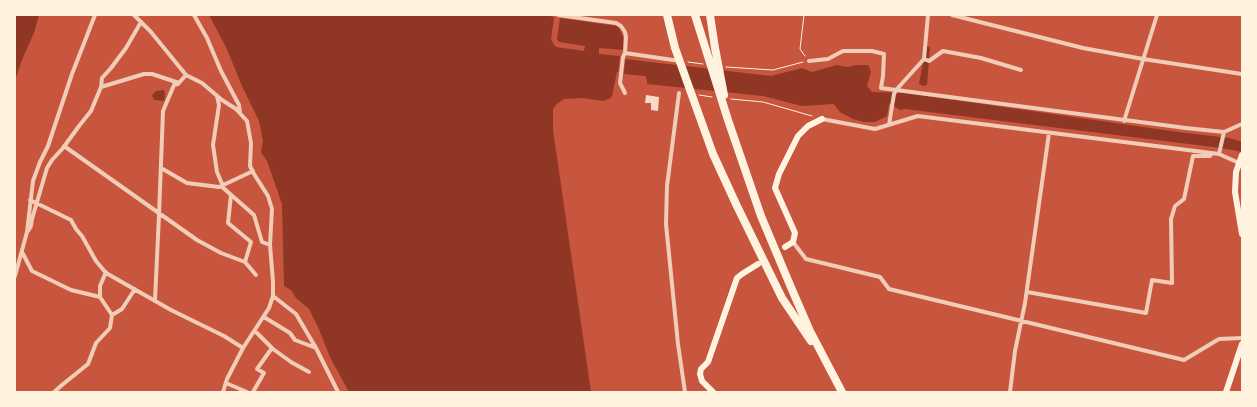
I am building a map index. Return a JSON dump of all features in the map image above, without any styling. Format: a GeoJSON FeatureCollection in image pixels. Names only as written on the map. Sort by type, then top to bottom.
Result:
{"type":"FeatureCollection","features":[{"type":"Feature","properties":{"kind":"highway"},"geometry":{"type":"LineString","coordinates":[[667,15],[675,48],[713,154],[736,204],[782,298],[831,371]]}},
{"type":"Feature","properties":{"kind":"highway"},"geometry":{"type":"LineString","coordinates":[[696,15],[702,40],[728,120],[764,223],[810,331],[842,392]]}},
{"type":"Feature","properties":{"kind":"highway"},"geometry":{"type":"LineString","coordinates":[[710,15],[728,120]]}},
{"type":"Feature","properties":{"kind":"main road"},"geometry":{"type":"LineString","coordinates":[[785,247],[793,242],[795,233],[775,188],[779,174],[798,136],[808,126],[822,119]]}},
{"type":"Feature","properties":{"kind":"main road"},"geometry":{"type":"LineString","coordinates":[[1241,158],[1236,172],[1235,192],[1242,234]]}},
{"type":"Feature","properties":{"kind":"main road"},"geometry":{"type":"LineString","coordinates":[[713,392],[702,381],[700,374],[701,369],[708,362],[738,278],[758,264]]}},
{"type":"Feature","properties":{"kind":"main road"},"geometry":{"type":"LineString","coordinates":[[1226,392],[1242,344]]}},
{"type":"Feature","properties":{"kind":"street"},"geometry":{"type":"LineString","coordinates":[[15,276],[26,233],[33,181],[48,146],[72,74],[95,15]]}},
{"type":"Feature","properties":{"kind":"street"},"geometry":{"type":"LineString","coordinates":[[134,15],[151,32],[186,75],[202,83],[236,109],[247,121],[251,143],[250,166],[268,196],[272,210],[270,246],[273,296],[264,317],[243,348],[223,392]]}},
{"type":"Feature","properties":{"kind":"street"},"geometry":{"type":"LineString","coordinates":[[194,15],[207,38],[221,71],[239,105],[240,114]]}},
{"type":"Feature","properties":{"kind":"street"},"geometry":{"type":"LineString","coordinates":[[558,15],[616,23],[621,26],[626,37],[620,83],[625,93]]}},
{"type":"Feature","properties":{"kind":"street"},"geometry":{"type":"LineString","coordinates":[[890,124],[895,92],[924,59],[928,15]]}},
{"type":"Feature","properties":{"kind":"street"},"geometry":{"type":"LineString","coordinates":[[952,15],[1083,48],[1242,74]]}},
{"type":"Feature","properties":{"kind":"street"},"geometry":{"type":"LineString","coordinates":[[1124,121],[1157,15]]}},
{"type":"Feature","properties":{"kind":"street"},"geometry":{"type":"LineString","coordinates":[[26,233],[31,226],[47,168],[78,126],[92,111],[101,87],[102,78],[126,48],[141,22]]}},
{"type":"Feature","properties":{"kind":"street"},"geometry":{"type":"LineString","coordinates":[[809,61],[828,59],[843,51],[872,51],[884,54],[881,88],[895,92],[1223,133],[1242,124]]}},
{"type":"Feature","properties":{"kind":"street"},"geometry":{"type":"LineString","coordinates":[[924,59],[929,61],[942,51],[981,58],[1021,70]]}},
{"type":"Feature","properties":{"kind":"street"},"geometry":{"type":"LineString","coordinates":[[624,55],[682,62]]}},
{"type":"Feature","properties":{"kind":"street"},"geometry":{"type":"LineString","coordinates":[[101,87],[144,74],[152,74],[179,83]]}},
{"type":"Feature","properties":{"kind":"street"},"geometry":{"type":"LineString","coordinates":[[155,300],[162,111],[174,86],[186,75]]}},
{"type":"Feature","properties":{"kind":"street"},"geometry":{"type":"LineString","coordinates":[[679,93],[667,186],[666,224],[678,344],[685,392]]}},
{"type":"Feature","properties":{"kind":"street"},"geometry":{"type":"LineString","coordinates":[[216,95],[219,106],[214,151],[217,172],[222,186],[254,215],[262,242],[270,246]]}},
{"type":"Feature","properties":{"kind":"street"},"geometry":{"type":"LineString","coordinates":[[822,119],[875,129],[918,116],[1212,153],[1219,152],[1241,158]]}},
{"type":"Feature","properties":{"kind":"street"},"geometry":{"type":"LineString","coordinates":[[1010,392],[1015,351],[1027,292],[1049,133]]}},
{"type":"Feature","properties":{"kind":"street"},"geometry":{"type":"LineString","coordinates":[[1219,152],[1223,133]]}},
{"type":"Feature","properties":{"kind":"street"},"geometry":{"type":"LineString","coordinates":[[64,146],[159,215],[197,240],[222,253],[245,262],[256,275]]}},
{"type":"Feature","properties":{"kind":"street"},"geometry":{"type":"LineString","coordinates":[[1027,292],[1146,313],[1152,280],[1172,283],[1171,219],[1175,206],[1184,199],[1193,156],[1210,156],[1212,153]]}},
{"type":"Feature","properties":{"kind":"street"},"geometry":{"type":"LineString","coordinates":[[161,168],[187,183],[219,187],[253,171]]}},
{"type":"Feature","properties":{"kind":"street"},"geometry":{"type":"LineString","coordinates":[[231,195],[228,223],[251,242],[245,262]]}},
{"type":"Feature","properties":{"kind":"street"},"geometry":{"type":"LineString","coordinates":[[30,200],[71,220],[96,261],[106,272],[171,310],[224,336],[243,348]]}},
{"type":"Feature","properties":{"kind":"street"},"geometry":{"type":"LineString","coordinates":[[793,242],[806,259],[880,277],[889,289],[1184,360],[1219,339],[1242,338]]}},
{"type":"Feature","properties":{"kind":"street"},"geometry":{"type":"LineString","coordinates":[[22,252],[32,271],[71,290],[100,297]]}},
{"type":"Feature","properties":{"kind":"street"},"geometry":{"type":"LineString","coordinates":[[54,392],[88,364],[96,343],[110,328],[112,314],[100,297],[100,286],[106,272]]}},
{"type":"Feature","properties":{"kind":"street"},"geometry":{"type":"LineString","coordinates":[[112,314],[122,309],[135,289]]}},
{"type":"Feature","properties":{"kind":"street"},"geometry":{"type":"LineString","coordinates":[[273,296],[296,314],[316,348],[338,392]]}},
{"type":"Feature","properties":{"kind":"street"},"geometry":{"type":"LineString","coordinates":[[264,317],[290,333],[295,340],[316,348]]}},
{"type":"Feature","properties":{"kind":"street"},"geometry":{"type":"LineString","coordinates":[[255,330],[272,348],[291,362],[309,372]]}},
{"type":"Feature","properties":{"kind":"street"},"geometry":{"type":"LineString","coordinates":[[253,392],[264,373],[257,369],[272,348]]}},
{"type":"Feature","properties":{"kind":"street"},"geometry":{"type":"LineString","coordinates":[[226,383],[247,392]]}},
{"type":"Feature","properties":{"kind":"path"},"geometry":{"type":"LineString","coordinates":[[725,67],[772,70],[809,61],[800,49],[804,15]]}},
{"type":"Feature","properties":{"kind":"path"},"geometry":{"type":"LineString","coordinates":[[682,62],[704,64]]}},
{"type":"Feature","properties":{"kind":"path"},"geometry":{"type":"LineString","coordinates":[[694,94],[716,97]]}},
{"type":"Feature","properties":{"kind":"path"},"geometry":{"type":"LineString","coordinates":[[732,99],[763,102],[822,119]]}},
{"type":"Feature","properties":{"kind":"shaded area"},"geometry":{"type":"Polygon","coordinates":[[[15,15],[39,15],[34,33],[15,80],[15,15]]]}},
{"type":"Feature","properties":{"kind":"shaded area"},"geometry":{"type":"Polygon","coordinates":[[[209,15],[544,15],[554,17],[551,40],[556,47],[584,51],[585,46],[559,42],[557,39],[560,18],[617,26],[623,37],[623,50],[599,48],[599,54],[620,56],[612,96],[603,101],[582,98],[564,99],[553,109],[553,130],[591,392],[349,392],[330,357],[309,309],[296,298],[291,290],[284,286],[282,204],[267,161],[261,152],[263,141],[259,121],[242,86],[226,47],[209,15]]]}},
{"type":"Feature","properties":{"kind":"shaded area"},"geometry":{"type":"Polygon","coordinates":[[[926,46],[930,47],[927,85],[923,86],[919,84],[926,46]]]}},
{"type":"Feature","properties":{"kind":"shaded area"},"geometry":{"type":"Polygon","coordinates":[[[625,59],[771,76],[802,68],[812,72],[837,65],[848,67],[868,65],[871,71],[867,86],[872,92],[906,93],[1229,138],[1242,142],[1242,152],[1213,147],[905,109],[900,110],[889,103],[887,116],[875,122],[864,122],[853,119],[840,112],[834,104],[802,106],[763,96],[647,84],[645,76],[624,74],[625,59]]]}},
{"type":"Feature","properties":{"kind":"shaded area"},"geometry":{"type":"Polygon","coordinates":[[[164,90],[164,101],[154,100],[152,95],[156,91],[164,90]]]}},
{"type":"Feature","properties":{"kind":"building"},"geometry":{"type":"Polygon","coordinates":[[[646,95],[659,97],[658,111],[651,110],[651,103],[645,103],[646,95]]]}}]}
